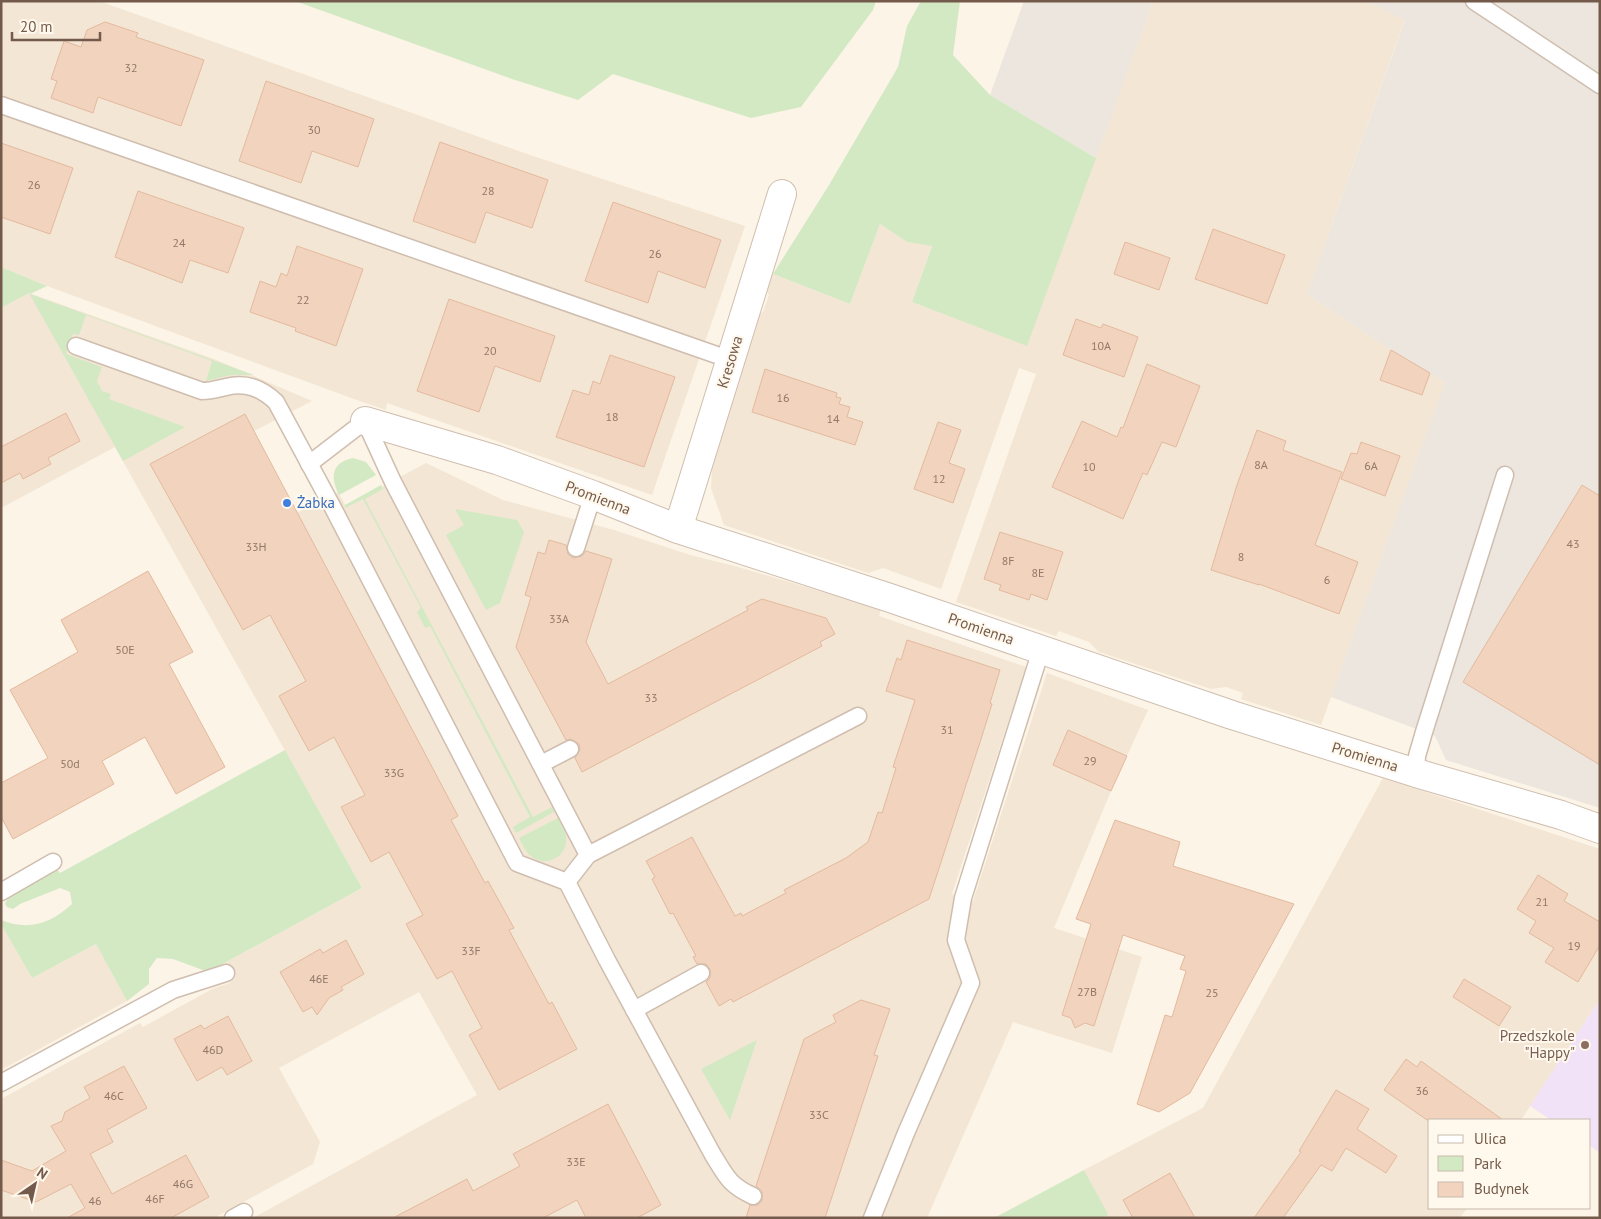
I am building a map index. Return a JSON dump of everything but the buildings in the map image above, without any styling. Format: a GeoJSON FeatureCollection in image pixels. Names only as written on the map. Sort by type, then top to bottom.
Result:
{"type":"FeatureCollection","features":[{"type":"Feature","properties":{"kind":"street","name":"Kresowa"},"geometry":{"type":"LineString","coordinates":[[678,530],[782,194]]}},
{"type":"Feature","properties":{"kind":"street","name":"Promienna"},"geometry":{"type":"LineString","coordinates":[[365,420],[496,460],[678,530],[1232,715],[1600,828]]}},
{"type":"Feature","properties":{"kind":"lane"},"geometry":{"type":"LineString","coordinates":[[1474,1],[1600,86]]}},
{"type":"Feature","properties":{"kind":"lane"},"geometry":{"type":"LineString","coordinates":[[1,105],[731,360]]}},
{"type":"Feature","properties":{"kind":"lane"},"geometry":{"type":"LineString","coordinates":[[76,346],[202,391],[214,391],[223,387],[241,384],[261,390],[276,402],[517,863],[567,882],[712,1155],[728,1179],[738,1189],[753,1196]]}},
{"type":"Feature","properties":{"kind":"lane"},"geometry":{"type":"LineString","coordinates":[[309,464],[365,420],[393,482],[588,855]]}},
{"type":"Feature","properties":{"kind":"lane"},"geometry":{"type":"LineString","coordinates":[[1416,773],[1417,756],[1424,732],[1505,475]]}},
{"type":"Feature","properties":{"kind":"lane"},"geometry":{"type":"LineString","coordinates":[[576,548],[593,496]]}},
{"type":"Feature","properties":{"kind":"lane"},"geometry":{"type":"LineString","coordinates":[[872,1218],[906,1133],[971,983],[956,940],[962,898],[1041,650]]}},
{"type":"Feature","properties":{"kind":"lane"},"geometry":{"type":"LineString","coordinates":[[567,882],[588,855],[858,716]]}},
{"type":"Feature","properties":{"kind":"lane"},"geometry":{"type":"LineString","coordinates":[[541,764],[570,749]]}},
{"type":"Feature","properties":{"kind":"lane"},"geometry":{"type":"LineString","coordinates":[[1,892],[54,862]]}},
{"type":"Feature","properties":{"kind":"lane"},"geometry":{"type":"LineString","coordinates":[[1,1083],[173,990],[226,973]]}},
{"type":"Feature","properties":{"kind":"lane"},"geometry":{"type":"LineString","coordinates":[[634,1010],[701,973]]}},
{"type":"Feature","properties":{"kind":"shaded area"},"geometry":{"type":"Polygon","coordinates":[[[1,1],[99,1],[527,154],[745,226],[652,495],[387,403],[386,410],[354,399],[47,286],[1,267],[1,1]]]}},
{"type":"Feature","properties":{"kind":"shaded area"},"geometry":{"type":"Polygon","coordinates":[[[1024,1],[1153,1],[1096,158],[990,95],[1024,1]]]}},
{"type":"Feature","properties":{"kind":"shaded area"},"geometry":{"type":"Polygon","coordinates":[[[1153,1],[1367,1],[1405,19],[1307,294],[1391,350],[1445,382],[1321,725],[1241,699],[1243,693],[1226,687],[1211,689],[1099,652],[1089,642],[1059,631],[1056,636],[956,602],[1036,374],[1019,368],[941,589],[883,568],[868,573],[724,525],[711,488],[712,469],[757,315],[763,312],[769,295],[766,289],[773,274],[850,304],[880,224],[907,242],[932,245],[912,302],[1027,345],[1153,1]]]}},
{"type":"Feature","properties":{"kind":"shaded area"},"geometry":{"type":"Polygon","coordinates":[[[1367,1],[1600,1],[1600,808],[1446,760],[1435,736],[1331,697],[1445,382],[1391,350],[1307,294],[1405,20],[1367,1]]]}},
{"type":"Feature","properties":{"kind":"shaded area"},"geometry":{"type":"Polygon","coordinates":[[[29,293],[214,359],[312,401],[254,431],[297,513],[338,492],[346,506],[426,463],[503,500],[614,530],[690,555],[738,567],[881,609],[879,616],[1026,667],[952,894],[973,901],[1047,673],[1148,710],[1111,791],[1054,928],[1142,957],[1112,1053],[1013,1022],[927,1218],[253,1218],[477,1095],[419,992],[279,1068],[320,1142],[313,1164],[214,1218],[1,1218],[1,1099],[140,1023],[143,1027],[214,988],[230,983],[221,965],[362,888],[115,447],[1,508],[1,308],[29,293]]]}},
{"type":"Feature","properties":{"kind":"shaded area"},"geometry":{"type":"Polygon","coordinates":[[[1383,778],[1600,849],[1600,999],[1522,1119],[1428,1119],[1428,1209],[1466,1209],[1460,1218],[1105,1218],[1107,1214],[1084,1170],[1203,1108],[1383,778]]]}},
{"type":"Feature","properties":{"kind":"shaded area"},"geometry":{"type":"Polygon","coordinates":[[[1,924],[32,978],[96,944],[127,1001],[1,1070],[1,924]]]}},
{"type":"Feature","properties":{"kind":"shaded area","name":"Przedszkole \"Happy\""},"geometry":{"type":"Polygon","coordinates":[[[1600,999],[1600,1153],[1591,1147],[1591,1119],[1550,1119],[1530,1106],[1600,999]]]}},
{"type":"Feature","properties":{"kind":"green space"},"geometry":{"type":"Polygon","coordinates":[[[295,1],[876,1],[873,10],[801,107],[751,118],[613,74],[578,100],[512,79],[295,1]]]}},
{"type":"Feature","properties":{"kind":"green space"},"geometry":{"type":"Polygon","coordinates":[[[921,1],[960,1],[953,55],[990,95],[1096,158],[1027,346],[912,302],[932,246],[907,242],[880,224],[850,304],[773,274],[829,185],[898,67],[907,26],[921,1]]]}},
{"type":"Feature","properties":{"kind":"green space"},"geometry":{"type":"Polygon","coordinates":[[[1,267],[47,286],[30,294],[254,375],[231,375],[206,381],[212,361],[86,315],[79,335],[73,334],[66,354],[102,367],[97,381],[102,391],[111,394],[109,399],[185,427],[123,461],[29,293],[1,308],[1,267]]]}},
{"type":"Feature","properties":{"kind":"green space"},"geometry":{"type":"Polygon","coordinates":[[[353,458],[366,462],[376,475],[339,495],[334,482],[334,472],[340,463],[353,458]]]}},
{"type":"Feature","properties":{"kind":"green space"},"geometry":{"type":"Polygon","coordinates":[[[381,485],[383,489],[365,499],[533,817],[552,807],[554,812],[516,833],[513,827],[530,817],[430,626],[425,628],[417,612],[421,608],[363,499],[345,508],[345,505],[381,485]]]}},
{"type":"Feature","properties":{"kind":"green space"},"geometry":{"type":"Polygon","coordinates":[[[455,509],[517,520],[524,532],[500,603],[486,610],[446,535],[464,525],[455,509]]]}},
{"type":"Feature","properties":{"kind":"green space"},"geometry":{"type":"Polygon","coordinates":[[[285,750],[362,888],[208,972],[173,959],[157,958],[149,969],[149,984],[127,1001],[96,944],[32,978],[1,924],[1,920],[21,925],[39,924],[47,921],[72,904],[70,892],[60,888],[20,904],[13,909],[5,904],[13,894],[56,868],[60,873],[285,750]]]}},
{"type":"Feature","properties":{"kind":"green space"},"geometry":{"type":"Polygon","coordinates":[[[558,818],[566,836],[566,843],[561,854],[556,858],[544,861],[532,857],[526,851],[519,838],[558,818]]]}},
{"type":"Feature","properties":{"kind":"green space"},"geometry":{"type":"Polygon","coordinates":[[[757,1040],[730,1120],[701,1069],[757,1040]]]}},
{"type":"Feature","properties":{"kind":"green space"},"geometry":{"type":"Polygon","coordinates":[[[1084,1170],[1108,1214],[1105,1218],[994,1218],[1084,1170]]]}},
{"type":"Feature","properties":{"kind":"place","name":"Żabka"},"geometry":{"type":"Point","coordinates":[287,503]}},
{"type":"Feature","properties":{"kind":"place","name":"Przedszkole \"Happy\""},"geometry":{"type":"Point","coordinates":[1585,1045]}}]}
